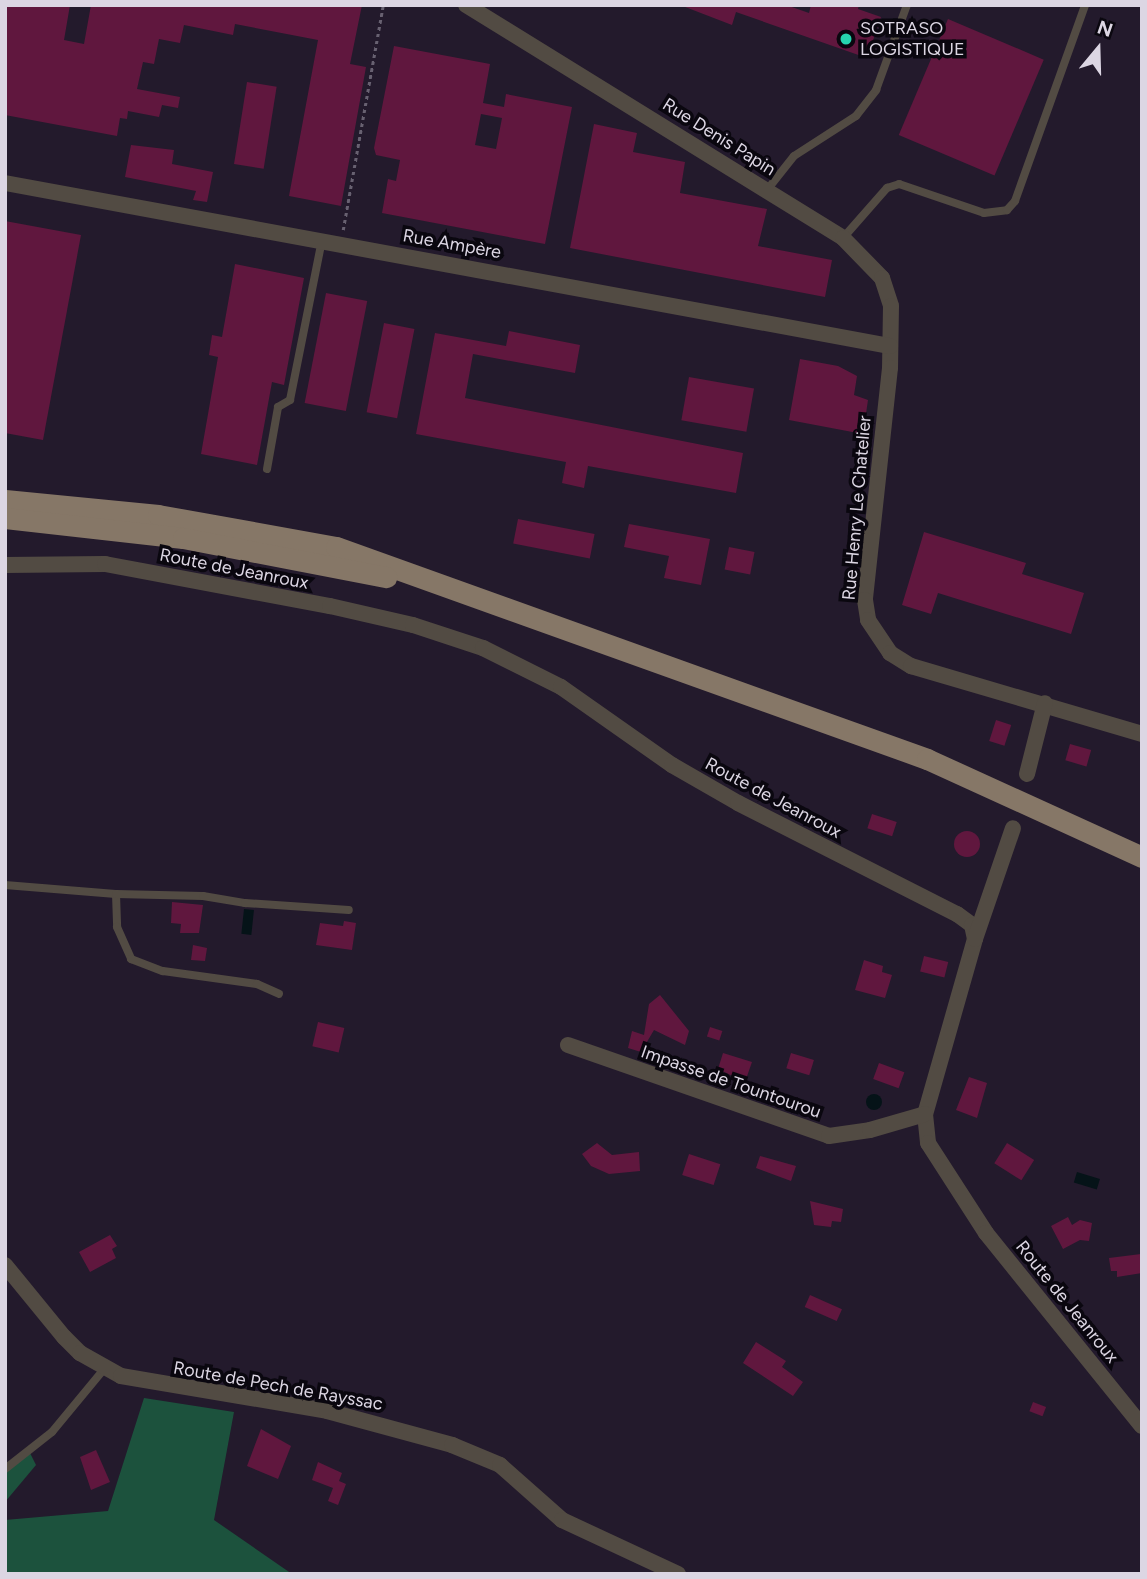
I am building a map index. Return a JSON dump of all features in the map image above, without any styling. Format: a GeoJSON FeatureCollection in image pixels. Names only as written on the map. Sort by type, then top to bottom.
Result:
{"type":"FeatureCollection","features":[{"type":"Feature","properties":{"kind":"main road"},"geometry":{"type":"LineString","coordinates":[[5,500],[92,506],[336,547],[449,591],[927,759],[1142,857]]}},
{"type":"Feature","properties":{"kind":"main road"},"geometry":{"type":"LineString","coordinates":[[5,518],[183,538],[449,591]]}},
{"type":"Feature","properties":{"kind":"street","name":"Rue Denis Papin"},"geometry":{"type":"LineString","coordinates":[[466,5],[843,238],[882,278],[891,306],[890,346]]}},
{"type":"Feature","properties":{"kind":"street","name":"Rue Ampère"},"geometry":{"type":"LineString","coordinates":[[5,183],[890,346]]}},
{"type":"Feature","properties":{"kind":"street","name":"Rue Henry Le Chatelier"},"geometry":{"type":"LineString","coordinates":[[890,346],[865,600],[868,620],[890,653],[911,666],[1045,703],[1142,734]]}},
{"type":"Feature","properties":{"kind":"street"},"geometry":{"type":"LineString","coordinates":[[5,491],[79,499],[92,506]]}},
{"type":"Feature","properties":{"kind":"street","name":"Route de Jeanroux"},"geometry":{"type":"LineString","coordinates":[[5,565],[105,564],[342,609],[413,625],[483,648],[561,687],[672,765],[738,803],[957,914],[972,925],[975,939],[925,1114],[928,1143],[986,1233],[1142,1426]]}},
{"type":"Feature","properties":{"kind":"street"},"geometry":{"type":"LineString","coordinates":[[1027,774],[1045,703]]}},
{"type":"Feature","properties":{"kind":"street"},"geometry":{"type":"LineString","coordinates":[[975,939],[1013,828]]}},
{"type":"Feature","properties":{"kind":"street","name":"Impasse de Tountourou"},"geometry":{"type":"LineString","coordinates":[[568,1045],[829,1136],[870,1130],[925,1114]]}},
{"type":"Feature","properties":{"kind":"street","name":"Route de Pech de Rayssac"},"geometry":{"type":"LineString","coordinates":[[5,1265],[64,1337],[105,1368],[133,1380],[327,1411],[452,1445],[500,1465],[562,1520],[678,1574]]}},
{"type":"Feature","properties":{"kind":"lane"},"geometry":{"type":"LineString","coordinates":[[767,190],[794,156],[856,116],[876,90],[907,5]]}},
{"type":"Feature","properties":{"kind":"lane"},"geometry":{"type":"LineString","coordinates":[[843,238],[887,188],[899,184],[984,213],[1007,210],[1015,201],[1085,5]]}},
{"type":"Feature","properties":{"kind":"lane"},"geometry":{"type":"LineString","coordinates":[[267,469],[278,407],[290,400],[322,240]]}},
{"type":"Feature","properties":{"kind":"lane"},"geometry":{"type":"LineString","coordinates":[[5,885],[116,894],[203,895],[245,904],[349,909]]}},
{"type":"Feature","properties":{"kind":"lane"},"geometry":{"type":"LineString","coordinates":[[116,894],[117,927],[131,959],[163,971],[257,984],[279,994]]}},
{"type":"Feature","properties":{"kind":"lane"},"geometry":{"type":"LineString","coordinates":[[5,1469],[52,1432],[105,1368]]}},
{"type":"Feature","properties":{"kind":"path"},"geometry":{"type":"LineString","coordinates":[[341,244],[383,5]]}},
{"type":"Feature","properties":{"kind":"green space"},"geometry":{"type":"Polygon","coordinates":[[[144,1398],[234,1412],[214,1520],[292,1574],[5,1574],[5,1520],[108,1511],[144,1398]]]}},
{"type":"Feature","properties":{"kind":"green space"},"geometry":{"type":"Polygon","coordinates":[[[29,1451],[36,1465],[5,1502],[5,1466],[29,1451]]]}},
{"type":"Feature","properties":{"kind":"shaded area"},"geometry":{"type":"Polygon","coordinates":[[[244,909],[254,910],[251,935],[241,934],[244,909]]]}},
{"type":"Feature","properties":{"kind":"shaded area"},"geometry":{"type":"Polygon","coordinates":[[[871,1094],[877,1094],[882,1102],[880,1108],[871,1110],[866,1105],[866,1099],[871,1094]]]}},
{"type":"Feature","properties":{"kind":"shaded area"},"geometry":{"type":"Polygon","coordinates":[[[1077,1172],[1100,1179],[1097,1190],[1074,1183],[1077,1172]]]}},
{"type":"Feature","properties":{"kind":"building"},"geometry":{"type":"Polygon","coordinates":[[[5,5],[70,5],[64,40],[84,44],[91,5],[362,5],[350,64],[366,67],[341,206],[289,196],[318,40],[235,24],[233,35],[184,25],[180,43],[159,39],[154,64],[143,62],[137,89],[180,97],[178,108],[162,105],[159,117],[128,111],[127,119],[120,118],[117,136],[5,115],[5,5]]]}},
{"type":"Feature","properties":{"kind":"building","name":"SOTRASO LOGISTIQUE"},"geometry":{"type":"Polygon","coordinates":[[[680,5],[786,5],[809,13],[811,5],[859,5],[858,9],[881,17],[867,58],[736,12],[732,25],[680,5]]]}},
{"type":"Feature","properties":{"kind":"building"},"geometry":{"type":"Polygon","coordinates":[[[948,19],[1044,60],[995,176],[899,135],[948,19]]]}},
{"type":"Feature","properties":{"kind":"building"},"geometry":{"type":"Polygon","coordinates":[[[394,46],[490,64],[483,103],[504,107],[506,94],[572,107],[545,244],[382,213],[388,179],[396,181],[400,160],[376,155],[374,148],[394,46]],[[481,114],[475,145],[496,149],[502,118],[481,114]]]}},
{"type":"Feature","properties":{"kind":"building"},"geometry":{"type":"Polygon","coordinates":[[[247,82],[277,87],[264,169],[234,164],[247,82]]]}},
{"type":"Feature","properties":{"kind":"building"},"geometry":{"type":"Polygon","coordinates":[[[594,124],[637,133],[633,152],[685,162],[680,193],[767,209],[758,246],[832,260],[825,297],[570,248],[594,124]]]}},
{"type":"Feature","properties":{"kind":"building"},"geometry":{"type":"Polygon","coordinates":[[[131,145],[174,150],[172,164],[213,172],[207,202],[193,200],[196,191],[125,177],[131,145]]]}},
{"type":"Feature","properties":{"kind":"building"},"geometry":{"type":"Polygon","coordinates":[[[5,221],[81,235],[43,440],[5,433],[5,221]]]}},
{"type":"Feature","properties":{"kind":"building"},"geometry":{"type":"Polygon","coordinates":[[[235,264],[304,278],[284,385],[272,382],[257,465],[201,454],[218,357],[209,355],[212,335],[222,337],[235,264]]]}},
{"type":"Feature","properties":{"kind":"building"},"geometry":{"type":"Polygon","coordinates":[[[326,293],[367,301],[346,411],[305,403],[326,293]]]}},
{"type":"Feature","properties":{"kind":"building"},"geometry":{"type":"Polygon","coordinates":[[[384,323],[414,329],[397,418],[367,412],[384,323]]]}},
{"type":"Feature","properties":{"kind":"building"},"geometry":{"type":"Polygon","coordinates":[[[509,331],[580,345],[575,373],[473,354],[465,398],[743,453],[736,493],[588,466],[584,488],[562,483],[566,462],[416,434],[435,333],[506,346],[509,331]]]}},
{"type":"Feature","properties":{"kind":"building"},"geometry":{"type":"Polygon","coordinates":[[[800,359],[838,366],[857,376],[854,395],[868,400],[863,434],[789,420],[800,359]]]}},
{"type":"Feature","properties":{"kind":"building"},"geometry":{"type":"Polygon","coordinates":[[[689,377],[754,388],[746,432],[681,420],[689,377]]]}},
{"type":"Feature","properties":{"kind":"building"},"geometry":{"type":"Polygon","coordinates":[[[518,519],[595,534],[590,558],[513,544],[518,519]]]}},
{"type":"Feature","properties":{"kind":"building"},"geometry":{"type":"Polygon","coordinates":[[[629,524],[710,539],[701,585],[664,578],[669,556],[624,547],[629,524]]]}},
{"type":"Feature","properties":{"kind":"building"},"geometry":{"type":"Polygon","coordinates":[[[924,532],[1026,563],[1022,574],[1084,593],[1071,634],[938,593],[931,614],[902,605],[924,532]]]}},
{"type":"Feature","properties":{"kind":"building"},"geometry":{"type":"Polygon","coordinates":[[[729,547],[755,552],[750,575],[725,570],[729,547]]]}},
{"type":"Feature","properties":{"kind":"building"},"geometry":{"type":"Polygon","coordinates":[[[996,720],[1011,725],[1004,746],[989,741],[996,720]]]}},
{"type":"Feature","properties":{"kind":"building"},"geometry":{"type":"Polygon","coordinates":[[[1070,744],[1091,750],[1086,766],[1065,760],[1070,744]]]}},
{"type":"Feature","properties":{"kind":"building"},"geometry":{"type":"Polygon","coordinates":[[[872,814],[897,822],[892,836],[867,828],[872,814]]]}},
{"type":"Feature","properties":{"kind":"building"},"geometry":{"type":"Polygon","coordinates":[[[967,831],[976,835],[980,844],[976,853],[967,857],[958,853],[954,844],[958,835],[967,831]]]}},
{"type":"Feature","properties":{"kind":"building"},"geometry":{"type":"Polygon","coordinates":[[[172,902],[203,905],[199,933],[180,933],[181,924],[171,923],[172,902]]]}},
{"type":"Feature","properties":{"kind":"building"},"geometry":{"type":"Polygon","coordinates":[[[344,921],[356,923],[352,950],[316,945],[320,923],[343,926],[344,921]]]}},
{"type":"Feature","properties":{"kind":"building"},"geometry":{"type":"Polygon","coordinates":[[[193,945],[207,948],[205,961],[191,960],[193,945]]]}},
{"type":"Feature","properties":{"kind":"building"},"geometry":{"type":"Polygon","coordinates":[[[924,956],[948,962],[944,978],[920,972],[924,956]]]}},
{"type":"Feature","properties":{"kind":"building"},"geometry":{"type":"Polygon","coordinates":[[[864,960],[883,966],[882,972],[892,975],[885,998],[855,990],[864,960]]]}},
{"type":"Feature","properties":{"kind":"building"},"geometry":{"type":"Polygon","coordinates":[[[660,995],[689,1031],[685,1045],[654,1030],[641,1052],[628,1048],[632,1031],[644,1035],[649,1004],[660,995]]]}},
{"type":"Feature","properties":{"kind":"building"},"geometry":{"type":"Polygon","coordinates":[[[318,1022],[344,1028],[339,1052],[312,1046],[318,1022]]]}},
{"type":"Feature","properties":{"kind":"building"},"geometry":{"type":"Polygon","coordinates":[[[710,1027],[722,1031],[719,1041],[707,1037],[710,1027]]]}},
{"type":"Feature","properties":{"kind":"building"},"geometry":{"type":"Polygon","coordinates":[[[723,1053],[752,1062],[745,1082],[718,1069],[723,1053]]]}},
{"type":"Feature","properties":{"kind":"building"},"geometry":{"type":"Polygon","coordinates":[[[791,1053],[814,1060],[809,1075],[786,1068],[791,1053]]]}},
{"type":"Feature","properties":{"kind":"building"},"geometry":{"type":"Polygon","coordinates":[[[879,1063],[904,1072],[899,1088],[873,1079],[879,1063]]]}},
{"type":"Feature","properties":{"kind":"building"},"geometry":{"type":"Polygon","coordinates":[[[969,1077],[987,1083],[977,1118],[956,1110],[969,1077]]]}},
{"type":"Feature","properties":{"kind":"building"},"geometry":{"type":"Polygon","coordinates":[[[597,1143],[612,1155],[639,1152],[640,1171],[609,1174],[591,1166],[582,1154],[597,1143]]]}},
{"type":"Feature","properties":{"kind":"building"},"geometry":{"type":"Polygon","coordinates":[[[1007,1143],[1034,1160],[1021,1180],[994,1163],[1007,1143]]]}},
{"type":"Feature","properties":{"kind":"building"},"geometry":{"type":"Polygon","coordinates":[[[689,1154],[720,1164],[714,1185],[682,1175],[689,1154]]]}},
{"type":"Feature","properties":{"kind":"building"},"geometry":{"type":"Polygon","coordinates":[[[760,1156],[796,1166],[791,1181],[756,1168],[760,1156]]]}},
{"type":"Feature","properties":{"kind":"building"},"geometry":{"type":"Polygon","coordinates":[[[810,1201],[843,1209],[841,1222],[832,1221],[831,1227],[814,1225],[810,1201]]]}},
{"type":"Feature","properties":{"kind":"building"},"geometry":{"type":"Polygon","coordinates":[[[1068,1217],[1072,1225],[1080,1220],[1092,1223],[1089,1241],[1080,1240],[1063,1249],[1051,1226],[1068,1217]]]}},
{"type":"Feature","properties":{"kind":"building"},"geometry":{"type":"Polygon","coordinates":[[[110,1235],[117,1246],[112,1249],[116,1258],[90,1272],[79,1252],[110,1235]]]}},
{"type":"Feature","properties":{"kind":"building"},"geometry":{"type":"Polygon","coordinates":[[[1141,1254],[1142,1273],[1117,1277],[1117,1271],[1111,1271],[1109,1258],[1141,1254]]]}},
{"type":"Feature","properties":{"kind":"building"},"geometry":{"type":"Polygon","coordinates":[[[810,1295],[842,1309],[837,1321],[805,1307],[810,1295]]]}},
{"type":"Feature","properties":{"kind":"building"},"geometry":{"type":"Polygon","coordinates":[[[756,1342],[786,1361],[782,1367],[803,1382],[793,1396],[743,1363],[756,1342]]]}},
{"type":"Feature","properties":{"kind":"building"},"geometry":{"type":"Polygon","coordinates":[[[1033,1402],[1046,1407],[1042,1416],[1029,1411],[1033,1402]]]}},
{"type":"Feature","properties":{"kind":"building"},"geometry":{"type":"Polygon","coordinates":[[[261,1429],[291,1446],[278,1479],[247,1466],[261,1429]]]}},
{"type":"Feature","properties":{"kind":"building"},"geometry":{"type":"Polygon","coordinates":[[[96,1450],[110,1482],[91,1490],[80,1457],[96,1450]]]}},
{"type":"Feature","properties":{"kind":"building"},"geometry":{"type":"Polygon","coordinates":[[[318,1462],[342,1473],[339,1481],[346,1484],[338,1505],[328,1501],[333,1488],[312,1480],[318,1462]]]}},
{"type":"Feature","properties":{"kind":"place","name":"SOTRASO LOGISTIQUE"},"geometry":{"type":"Point","coordinates":[846,39]}}]}
